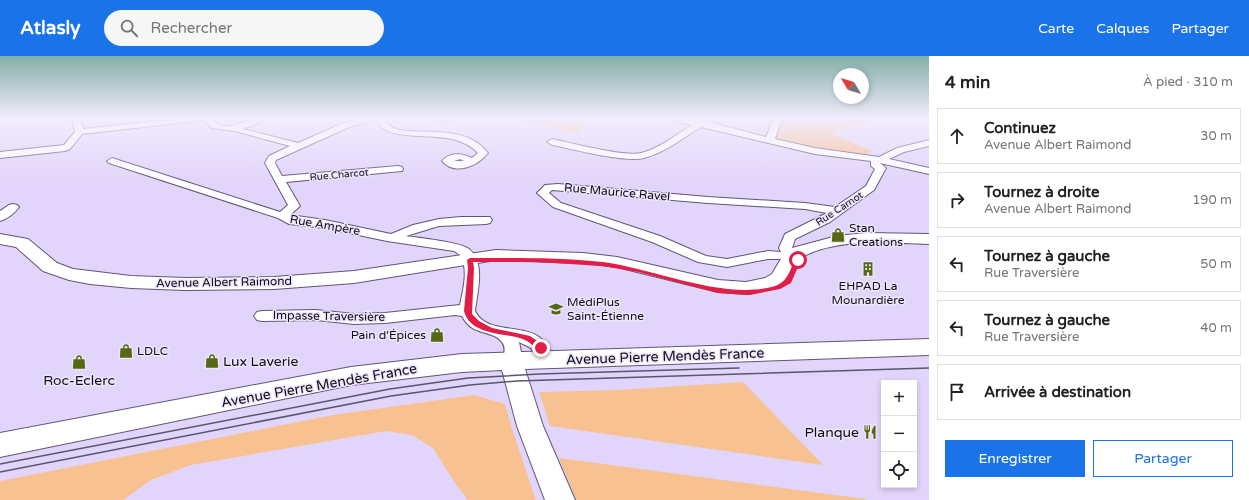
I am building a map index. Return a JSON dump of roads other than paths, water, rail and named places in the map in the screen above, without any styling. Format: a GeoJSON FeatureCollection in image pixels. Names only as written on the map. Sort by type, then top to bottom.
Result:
{"type":"FeatureCollection","features":[{"type":"Feature","properties":{"kind":"street"},"geometry":{"type":"LineString","coordinates":[[0,155],[62,149],[67,147],[73,140]]}},
{"type":"Feature","properties":{"kind":"street"},"geometry":{"type":"LineString","coordinates":[[275,140],[299,146]]}},
{"type":"Feature","properties":{"kind":"street"},"geometry":{"type":"LineString","coordinates":[[282,216],[294,206],[270,163],[272,158],[315,140]]}},
{"type":"Feature","properties":{"kind":"street"},"geometry":{"type":"LineString","coordinates":[[463,140],[478,146],[483,153],[472,162]]}},
{"type":"Feature","properties":{"kind":"street"},"geometry":{"type":"LineString","coordinates":[[552,142],[624,156],[642,156],[662,147],[672,140]]}},
{"type":"Feature","properties":{"kind":"street"},"geometry":{"type":"LineString","coordinates":[[773,140],[832,154],[883,160],[929,171]]}},
{"type":"Feature","properties":{"kind":"street"},"geometry":{"type":"LineString","coordinates":[[883,160],[886,156],[893,152],[929,144]]}},
{"type":"Feature","properties":{"kind":"street","name":"Rue Carnot"},"geometry":{"type":"LineString","coordinates":[[790,256],[785,248],[789,237],[826,219],[870,188],[881,168],[876,166],[875,162],[883,160]]}},
{"type":"Feature","properties":{"kind":"street","name":"Rue Ampère"},"geometry":{"type":"LineString","coordinates":[[112,161],[282,216],[289,220],[325,224],[456,248],[465,252],[465,260]]}},
{"type":"Feature","properties":{"kind":"street","name":"Rue Charcot"},"geometry":{"type":"LineString","coordinates":[[280,179],[398,170]]}},
{"type":"Feature","properties":{"kind":"street","name":"Rue Maurice Ravel"},"geometry":{"type":"LineString","coordinates":[[790,256],[768,255],[727,263],[703,259],[656,239],[557,205],[542,193],[549,187],[558,187],[708,200],[805,206],[837,211]]}},
{"type":"Feature","properties":{"kind":"street"},"geometry":{"type":"LineString","coordinates":[[0,217],[13,207]]}},
{"type":"Feature","properties":{"kind":"street"},"geometry":{"type":"LineString","coordinates":[[393,237],[415,228],[436,222],[486,220]]}},
{"type":"Feature","properties":{"kind":"street","name":"Avenue Albert Raimond"},"geometry":{"type":"LineString","coordinates":[[0,239],[22,243],[50,267],[69,274],[90,278],[131,282],[186,284],[306,280],[354,277],[465,260],[537,258],[618,262],[718,286],[746,288],[771,283],[780,278],[790,256],[811,248],[837,241],[866,238],[929,239]]}},
{"type":"Feature","properties":{"kind":"street","name":"Avenue Albert Raimond"},"geometry":{"type":"LineString","coordinates":[[537,258],[617,266],[718,291],[750,293],[778,287],[789,281],[798,260],[805,256],[824,250],[871,242],[879,239]]}},
{"type":"Feature","properties":{"kind":"street"},"geometry":{"type":"LineString","coordinates":[[465,260],[471,268],[467,311],[468,315],[477,323],[490,330],[528,338],[541,348],[547,360]]}},
{"type":"Feature","properties":{"kind":"street","name":"Impasse Traversière"},"geometry":{"type":"LineString","coordinates":[[262,316],[316,315],[354,319],[455,310],[467,311]]}},
{"type":"Feature","properties":{"kind":"street"},"geometry":{"type":"LineString","coordinates":[[503,333],[511,340],[514,349],[511,361],[530,426],[560,500]]}},
{"type":"Feature","properties":{"kind":"street","name":"Avenue Pierre Mendès France"},"geometry":{"type":"LineString","coordinates":[[0,445],[351,376],[454,364],[929,347]]}},
{"type":"Feature","properties":{"kind":"tram line"},"geometry":{"type":"LineString","coordinates":[[0,464],[390,389],[468,378],[539,374],[739,368]]}},
{"type":"Feature","properties":{"kind":"tram line"},"geometry":{"type":"LineString","coordinates":[[0,472],[391,396],[470,385],[517,381],[929,368]]}},
{"type":"Feature","properties":{"kind":"place","name":"Stan Creations"},"geometry":{"type":"Point","coordinates":[838,235]}},
{"type":"Feature","properties":{"kind":"place","name":"EHPAD La Mounardière"},"geometry":{"type":"Point","coordinates":[868,269]}},
{"type":"Feature","properties":{"kind":"place","name":"MédiPlus Saint-Étienne"},"geometry":{"type":"Point","coordinates":[556,309]}},
{"type":"Feature","properties":{"kind":"place","name":"Pain d'Épices"},"geometry":{"type":"Point","coordinates":[437,335]}},
{"type":"Feature","properties":{"kind":"place","name":"LDLC"},"geometry":{"type":"Point","coordinates":[126,351]}},
{"type":"Feature","properties":{"kind":"place","name":"Lux Laverie"},"geometry":{"type":"Point","coordinates":[212,361]}},
{"type":"Feature","properties":{"kind":"place","name":"Roc-Eclerc"},"geometry":{"type":"Point","coordinates":[79,362]}},
{"type":"Feature","properties":{"kind":"place","name":"Planque"},"geometry":{"type":"Point","coordinates":[870,432]}}]}
